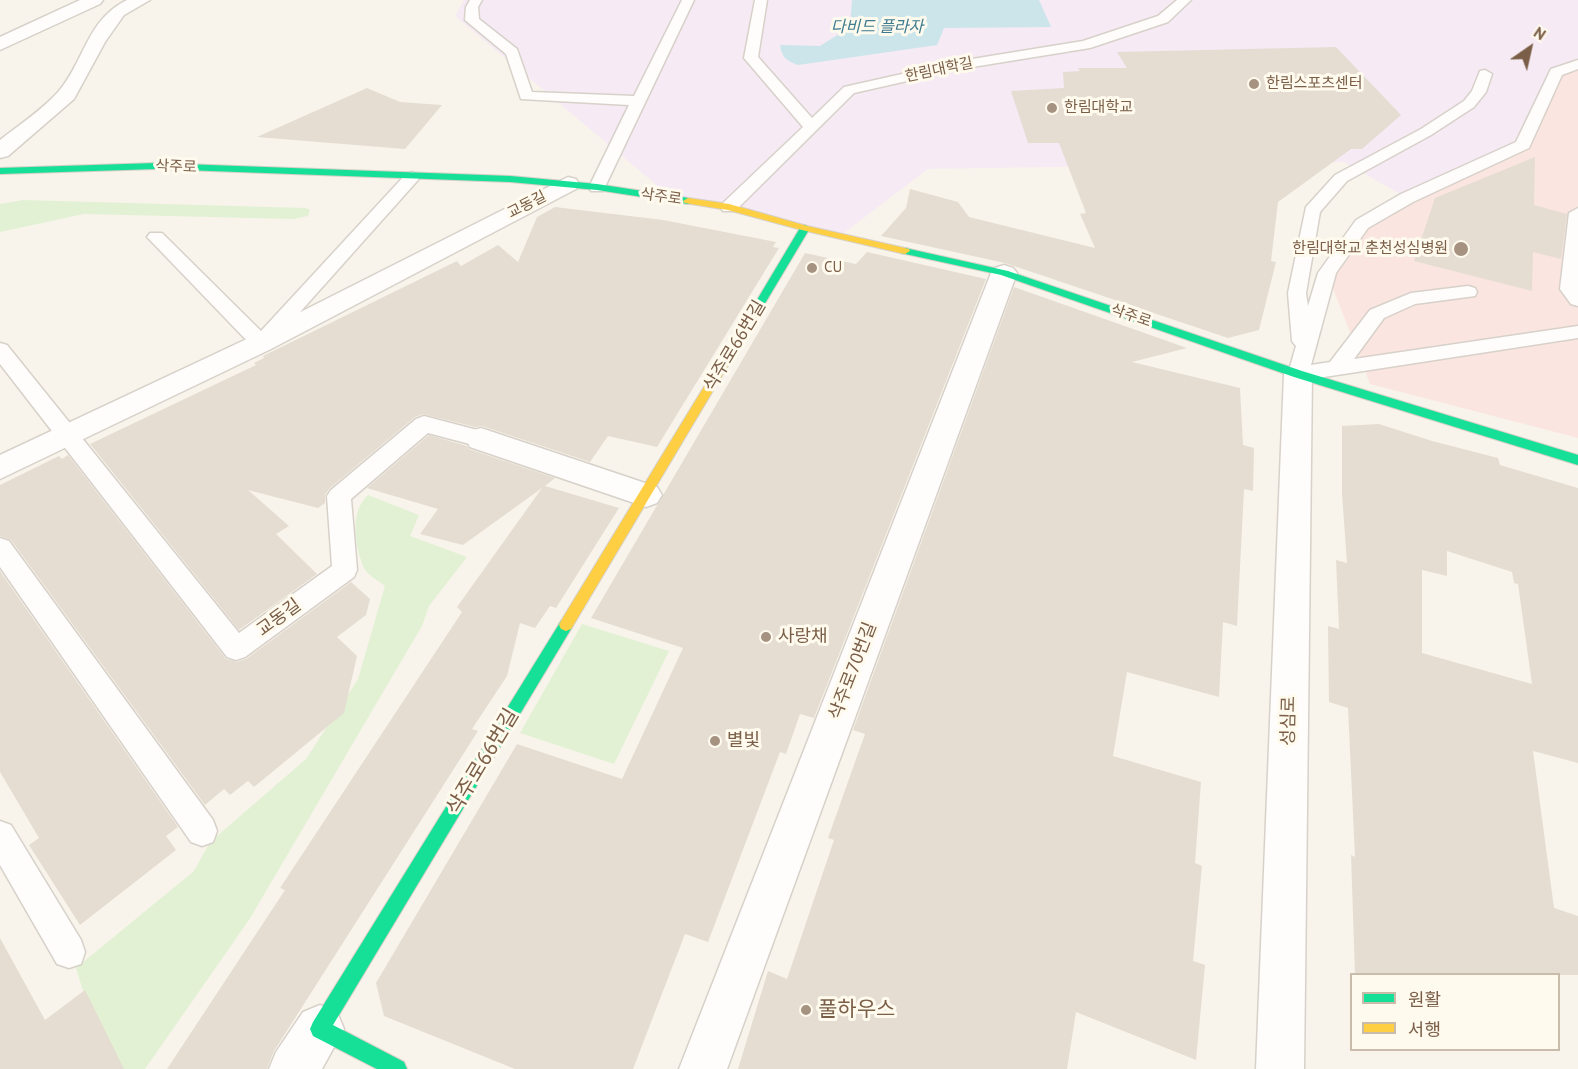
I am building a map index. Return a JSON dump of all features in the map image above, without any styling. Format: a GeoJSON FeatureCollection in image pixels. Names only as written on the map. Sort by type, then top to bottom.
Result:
{"type":"FeatureCollection","features":[{"type":"Feature","properties":{"kind":"street"},"geometry":{"type":"LineString","coordinates":[[0,44],[94,0]]}},
{"type":"Feature","properties":{"kind":"street"},"geometry":{"type":"LineString","coordinates":[[5,141],[67,95],[96,41],[118,11],[141,0]]}},
{"type":"Feature","properties":{"kind":"street","name":"삭주로"},"geometry":{"type":"LineString","coordinates":[[0,171],[156,166],[510,179],[568,184],[729,207],[805,228],[1004,273],[1301,363],[1578,460]]}},
{"type":"Feature","properties":{"kind":"street","name":"교동길"},"geometry":{"type":"LineString","coordinates":[[0,468],[261,343],[568,184]]}},
{"type":"Feature","properties":{"kind":"street","name":"삭주로66번길"},"geometry":{"type":"LineString","coordinates":[[293,1069],[320,1029],[646,495],[805,228]]}},
{"type":"Feature","properties":{"kind":"street","name":"삭주로70번길"},"geometry":{"type":"LineString","coordinates":[[703,1069],[1004,273]]}},
{"type":"Feature","properties":{"kind":"street","name":"성심로"},"geometry":{"type":"LineString","coordinates":[[1280,1069],[1301,363]]}},
{"type":"Feature","properties":{"kind":"street"},"geometry":{"type":"LineString","coordinates":[[481,439],[646,495]]}},
{"type":"Feature","properties":{"kind":"street"},"geometry":{"type":"LineString","coordinates":[[320,1029],[397,1069]]}},
{"type":"Feature","properties":{"kind":"lane"},"geometry":{"type":"LineString","coordinates":[[476,0],[472,7],[472,20],[512,52],[526,96],[639,100]]}},
{"type":"Feature","properties":{"kind":"lane"},"geometry":{"type":"LineString","coordinates":[[597,188],[688,0]]}},
{"type":"Feature","properties":{"kind":"lane"},"geometry":{"type":"LineString","coordinates":[[759,0],[751,58],[812,128]]}},
{"type":"Feature","properties":{"kind":"lane","name":"한림대학길"},"geometry":{"type":"LineString","coordinates":[[729,207],[849,90],[960,65],[1085,45],[1163,19],[1185,0]]}},
{"type":"Feature","properties":{"kind":"lane"},"geometry":{"type":"LineString","coordinates":[[1301,363],[1327,273],[1362,225],[1407,198],[1523,145],[1556,72],[1578,64]]}},
{"type":"Feature","properties":{"kind":"lane"},"geometry":{"type":"LineString","coordinates":[[1301,363],[1297,293],[1312,211],[1341,178],[1426,132],[1469,104],[1479,92],[1485,74]]}},
{"type":"Feature","properties":{"kind":"lane","name":"교동길"},"geometry":{"type":"LineString","coordinates":[[261,343],[412,177]]}},
{"type":"Feature","properties":{"kind":"lane"},"geometry":{"type":"LineString","coordinates":[[1578,213],[1569,289],[1578,300]]}},
{"type":"Feature","properties":{"kind":"lane"},"geometry":{"type":"LineString","coordinates":[[156,237],[261,343]]}},
{"type":"Feature","properties":{"kind":"lane"},"geometry":{"type":"LineString","coordinates":[[1337,368],[1377,314],[1411,299],[1468,292]]}},
{"type":"Feature","properties":{"kind":"lane"},"geometry":{"type":"LineString","coordinates":[[1301,363],[1337,368],[1578,332]]}},
{"type":"Feature","properties":{"kind":"lane","name":"교동길"},"geometry":{"type":"LineString","coordinates":[[0,350],[236,649],[345,570],[339,496],[424,424],[481,439]]}},
{"type":"Feature","properties":{"kind":"lane"},"geometry":{"type":"LineString","coordinates":[[0,548],[202,831]]}},
{"type":"Feature","properties":{"kind":"lane"},"geometry":{"type":"LineString","coordinates":[[0,836],[69,952]]}},
{"type":"Feature","properties":{"kind":"shaded area","name":"한림대학교"},"geometry":{"type":"Polygon","coordinates":[[[464,0],[1578,0],[1578,64],[1523,145],[1407,198],[1344,162],[928,169],[840,236],[672,198],[455,16],[464,0]]]}},
{"type":"Feature","properties":{"kind":"shaded area","name":"한림대학교 춘천성심병원"},"geometry":{"type":"Polygon","coordinates":[[[1578,64],[1578,438],[1370,384],[1327,273],[1362,224],[1523,145],[1556,72],[1578,64]]]}},
{"type":"Feature","properties":{"kind":"green space"},"geometry":{"type":"Polygon","coordinates":[[[23,200],[306,208],[310,210],[308,216],[293,219],[84,214],[0,232],[0,204],[23,200]]]}},
{"type":"Feature","properties":{"kind":"green space"},"geometry":{"type":"Polygon","coordinates":[[[368,495],[419,515],[410,536],[467,557],[429,606],[422,626],[249,920],[145,1069],[107,1069],[76,968],[194,871],[210,842],[306,759],[358,679],[385,586],[366,571],[356,540],[358,511],[368,495]]]}},
{"type":"Feature","properties":{"kind":"green space"},"geometry":{"type":"Polygon","coordinates":[[[582,624],[669,651],[614,764],[520,733],[582,624]]]}},
{"type":"Feature","properties":{"kind":"water","name":"다비드 플라자"},"geometry":{"type":"Polygon","coordinates":[[[852,0],[1039,0],[1051,27],[944,28],[937,45],[798,65],[786,58],[780,45],[820,46],[850,27],[852,0]]]}},
{"type":"Feature","properties":{"kind":"building"},"geometry":{"type":"Polygon","coordinates":[[[1336,47],[1401,115],[1362,149],[1351,149],[1278,202],[1271,261],[1276,262],[1259,330],[1228,338],[1005,263],[881,236],[906,208],[910,189],[958,202],[969,217],[1095,248],[1080,214],[1086,213],[1059,143],[1028,143],[1011,91],[1064,88],[1063,72],[1080,71],[1078,68],[1127,68],[1117,52],[1336,47]]]}},
{"type":"Feature","properties":{"kind":"building"},"geometry":{"type":"Polygon","coordinates":[[[367,88],[400,102],[442,105],[405,149],[257,137],[367,88]]]}},
{"type":"Feature","properties":{"kind":"building"},"geometry":{"type":"Polygon","coordinates":[[[1535,157],[1534,205],[1567,214],[1561,259],[1533,252],[1532,291],[1414,261],[1435,198],[1535,157]]]}},
{"type":"Feature","properties":{"kind":"building"},"geometry":{"type":"Polygon","coordinates":[[[555,207],[663,220],[776,242],[773,247],[779,248],[657,447],[608,436],[590,462],[482,426],[475,427],[423,414],[415,417],[330,488],[325,495],[325,503],[318,508],[248,490],[289,526],[276,534],[317,574],[239,630],[90,444],[256,365],[254,363],[264,358],[263,356],[457,261],[461,266],[498,245],[518,262],[537,217],[555,207]]]}},
{"type":"Feature","properties":{"kind":"building"},"geometry":{"type":"Polygon","coordinates":[[[867,252],[986,279],[814,718],[800,714],[786,754],[780,752],[708,942],[685,934],[633,1069],[515,1069],[384,1016],[376,983],[517,744],[622,779],[683,648],[591,618],[805,253],[856,264],[867,252]]]}},
{"type":"Feature","properties":{"kind":"building"},"geometry":{"type":"Polygon","coordinates":[[[1014,287],[1187,348],[1132,362],[1240,388],[1243,445],[1254,448],[1253,491],[1244,489],[1237,626],[1223,622],[1219,697],[1127,672],[1113,756],[1201,782],[1195,863],[1202,866],[1193,961],[1205,965],[1196,1060],[1076,1012],[1067,1069],[738,1069],[768,971],[787,979],[834,840],[828,838],[865,734],[853,730],[1014,287]]]}},
{"type":"Feature","properties":{"kind":"building"},"geometry":{"type":"Polygon","coordinates":[[[1379,424],[1498,458],[1500,465],[1578,488],[1578,763],[1533,751],[1554,908],[1578,916],[1578,975],[1560,975],[1560,973],[1355,973],[1351,855],[1355,857],[1348,708],[1329,702],[1328,626],[1339,629],[1336,560],[1347,563],[1342,494],[1342,426],[1379,424]],[[1447,551],[1447,576],[1422,570],[1422,653],[1532,684],[1518,584],[1514,583],[1512,572],[1447,551]]]}},
{"type":"Feature","properties":{"kind":"building"},"geometry":{"type":"Polygon","coordinates":[[[429,435],[467,446],[469,449],[555,478],[545,486],[619,508],[556,608],[550,606],[535,628],[520,623],[507,676],[472,729],[478,731],[274,1051],[267,1069],[167,1069],[285,890],[280,888],[462,612],[457,607],[542,488],[463,545],[420,534],[438,509],[367,488],[429,435]]]}},
{"type":"Feature","properties":{"kind":"building"},"geometry":{"type":"Polygon","coordinates":[[[68,455],[226,659],[237,662],[246,659],[351,582],[370,599],[366,615],[337,637],[357,656],[344,713],[254,787],[248,781],[230,795],[224,789],[205,805],[11,540],[0,536],[0,485],[59,456],[62,459],[68,455]]]}},
{"type":"Feature","properties":{"kind":"building"},"geometry":{"type":"Polygon","coordinates":[[[0,571],[178,827],[166,836],[176,850],[80,925],[29,845],[39,838],[0,772],[0,571]]]}},
{"type":"Feature","properties":{"kind":"building"},"geometry":{"type":"Polygon","coordinates":[[[0,938],[45,1020],[85,990],[124,1069],[0,1069],[0,938]]]}},
{"type":"Feature","properties":{"kind":"traffic: fast"},"geometry":{"type":"LineString","coordinates":[[0,171],[156,166],[510,179],[597,187],[688,201]]}},
{"type":"Feature","properties":{"kind":"traffic: fast"},"geometry":{"type":"LineString","coordinates":[[759,305],[805,228]]}},
{"type":"Feature","properties":{"kind":"traffic: fast"},"geometry":{"type":"LineString","coordinates":[[905,251],[1004,273],[1298,374],[1578,460]]}},
{"type":"Feature","properties":{"kind":"traffic: fast"},"geometry":{"type":"LineString","coordinates":[[397,1069],[320,1029],[566,625]]}},
{"type":"Feature","properties":{"kind":"traffic: slow"},"geometry":{"type":"LineString","coordinates":[[688,201],[729,207],[805,228],[905,251]]}},
{"type":"Feature","properties":{"kind":"traffic: slow"},"geometry":{"type":"LineString","coordinates":[[566,625],[759,305]]}},
{"type":"Feature","properties":{"kind":"place","name":"한림스포츠센터"},"geometry":{"type":"Point","coordinates":[1254,84]}},
{"type":"Feature","properties":{"kind":"place","name":"한림대학교"},"geometry":{"type":"Point","coordinates":[1052,108]}},
{"type":"Feature","properties":{"kind":"place","name":"한림대학교 춘천성심병원"},"geometry":{"type":"Point","coordinates":[1461,249]}},
{"type":"Feature","properties":{"kind":"place","name":"CU"},"geometry":{"type":"Point","coordinates":[812,268]}},
{"type":"Feature","properties":{"kind":"place","name":"사랑채"},"geometry":{"type":"Point","coordinates":[766,637]}},
{"type":"Feature","properties":{"kind":"place","name":"별빛"},"geometry":{"type":"Point","coordinates":[715,741]}},
{"type":"Feature","properties":{"kind":"place","name":"풀하우스"},"geometry":{"type":"Point","coordinates":[806,1010]}}]}
